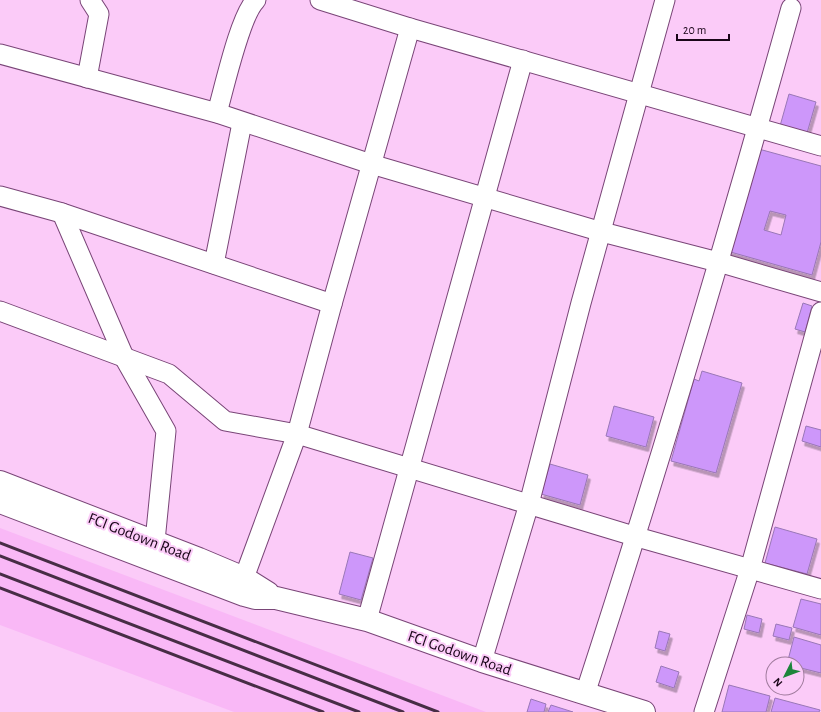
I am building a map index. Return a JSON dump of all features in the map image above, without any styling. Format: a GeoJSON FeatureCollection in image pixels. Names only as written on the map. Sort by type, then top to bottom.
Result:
{"type":"FeatureCollection","features":[{"type":"Feature","properties":{"kind":"street"},"geometry":{"type":"LineString","coordinates":[[87,78],[100,14],[90,0]]}},
{"type":"Feature","properties":{"kind":"street"},"geometry":{"type":"LineString","coordinates":[[217,113],[242,26],[252,4],[256,0]]}},
{"type":"Feature","properties":{"kind":"street"},"geometry":{"type":"LineString","coordinates":[[320,0],[410,28],[821,146]]}},
{"type":"Feature","properties":{"kind":"street"},"geometry":{"type":"LineString","coordinates":[[482,661],[528,504],[581,303],[602,232],[665,0]]}},
{"type":"Feature","properties":{"kind":"street"},"geometry":{"type":"LineString","coordinates":[[585,694],[636,537],[758,127],[791,8]]}},
{"type":"Feature","properties":{"kind":"street"},"geometry":{"type":"LineString","coordinates":[[244,578],[297,434],[410,28]]}},
{"type":"Feature","properties":{"kind":"street"},"geometry":{"type":"LineString","coordinates":[[0,54],[217,113],[242,123],[372,164],[602,232],[718,262],[821,292]]}},
{"type":"Feature","properties":{"kind":"street"},"geometry":{"type":"LineString","coordinates":[[367,620],[522,60]]}},
{"type":"Feature","properties":{"kind":"street"},"geometry":{"type":"LineString","coordinates":[[214,264],[242,123]]}},
{"type":"Feature","properties":{"kind":"street"},"geometry":{"type":"LineString","coordinates":[[0,196],[62,213],[332,304]]}},
{"type":"Feature","properties":{"kind":"street"},"geometry":{"type":"LineString","coordinates":[[62,213],[125,359],[166,431],[156,541]]}},
{"type":"Feature","properties":{"kind":"street"},"geometry":{"type":"LineString","coordinates":[[0,311],[125,359],[169,374],[224,421],[297,434],[636,537],[821,589]]}},
{"type":"Feature","properties":{"kind":"street"},"geometry":{"type":"LineString","coordinates":[[704,712],[750,569],[821,312]]}},
{"type":"Feature","properties":{"kind":"street","name":"FCI Godown Road"},"geometry":{"type":"LineString","coordinates":[[0,482],[156,541],[244,578],[276,598]]}},
{"type":"Feature","properties":{"kind":"street","name":"FCI Godown Road"},"geometry":{"type":"LineString","coordinates":[[0,502],[222,587],[255,598],[276,598],[367,620],[482,661],[644,712]]}},
{"type":"Feature","properties":{"kind":"shaded area"},"geometry":{"type":"Polygon","coordinates":[[[0,528],[486,712],[234,712],[0,625],[0,528]]]}},
{"type":"Feature","properties":{"kind":"building"},"geometry":{"type":"Polygon","coordinates":[[[789,94],[816,102],[807,133],[780,126],[789,94]]]}},
{"type":"Feature","properties":{"kind":"building"},"geometry":{"type":"Polygon","coordinates":[[[755,148],[821,166],[821,242],[812,275],[727,251],[755,148]],[[770,211],[764,230],[781,235],[786,215],[770,211]]]}},
{"type":"Feature","properties":{"kind":"building"},"geometry":{"type":"Polygon","coordinates":[[[803,303],[812,306],[805,332],[795,329],[803,303]]]}},
{"type":"Feature","properties":{"kind":"building"},"geometry":{"type":"Polygon","coordinates":[[[702,371],[742,383],[716,473],[671,461],[694,379],[699,381],[702,371]]]}},
{"type":"Feature","properties":{"kind":"building"},"geometry":{"type":"Polygon","coordinates":[[[614,406],[654,417],[646,447],[606,436],[614,406]]]}},
{"type":"Feature","properties":{"kind":"building"},"geometry":{"type":"Polygon","coordinates":[[[806,426],[821,430],[821,447],[802,441],[806,426]]]}},
{"type":"Feature","properties":{"kind":"building"},"geometry":{"type":"Polygon","coordinates":[[[550,464],[588,475],[580,505],[541,494],[550,464]]]}},
{"type":"Feature","properties":{"kind":"building"},"geometry":{"type":"Polygon","coordinates":[[[775,527],[817,539],[807,574],[765,563],[775,527]]]}},
{"type":"Feature","properties":{"kind":"building"},"geometry":{"type":"Polygon","coordinates":[[[350,552],[373,558],[361,600],[339,594],[350,552]]]}},
{"type":"Feature","properties":{"kind":"building"},"geometry":{"type":"Polygon","coordinates":[[[801,599],[821,604],[821,635],[793,627],[801,599]]]}},
{"type":"Feature","properties":{"kind":"building"},"geometry":{"type":"Polygon","coordinates":[[[747,615],[762,619],[759,633],[744,629],[747,615]]]}},
{"type":"Feature","properties":{"kind":"building"},"geometry":{"type":"Polygon","coordinates":[[[776,624],[792,628],[789,640],[773,636],[776,624]]]}},
{"type":"Feature","properties":{"kind":"building"},"geometry":{"type":"Polygon","coordinates":[[[659,631],[670,634],[665,651],[655,648],[659,631]]]}},
{"type":"Feature","properties":{"kind":"building"},"geometry":{"type":"Polygon","coordinates":[[[794,637],[821,645],[821,673],[805,669],[805,656],[789,656],[794,637]]]}},
{"type":"Feature","properties":{"kind":"building"},"geometry":{"type":"Polygon","coordinates":[[[661,666],[679,672],[674,688],[656,682],[661,666]]]}},
{"type":"Feature","properties":{"kind":"building"},"geometry":{"type":"Polygon","coordinates":[[[729,685],[765,695],[765,696],[770,696],[766,712],[722,712],[729,685]]]}},
{"type":"Feature","properties":{"kind":"building"},"geometry":{"type":"Polygon","coordinates":[[[775,698],[820,710],[819,712],[771,712],[775,698]]]}},
{"type":"Feature","properties":{"kind":"building"},"geometry":{"type":"Polygon","coordinates":[[[531,699],[546,704],[544,712],[527,712],[531,699]]]}},
{"type":"Feature","properties":{"kind":"building"},"geometry":{"type":"Polygon","coordinates":[[[551,705],[573,712],[548,712],[551,705]]]}},
{"type":"Feature","properties":{"kind":"railway"},"geometry":{"type":"LineString","coordinates":[[0,543],[438,712]]}},
{"type":"Feature","properties":{"kind":"railway"},"geometry":{"type":"LineString","coordinates":[[0,556],[403,712]]}},
{"type":"Feature","properties":{"kind":"railway"},"geometry":{"type":"LineString","coordinates":[[0,574],[359,712]]}},
{"type":"Feature","properties":{"kind":"railway"},"geometry":{"type":"LineString","coordinates":[[0,588],[323,712]]}}]}
